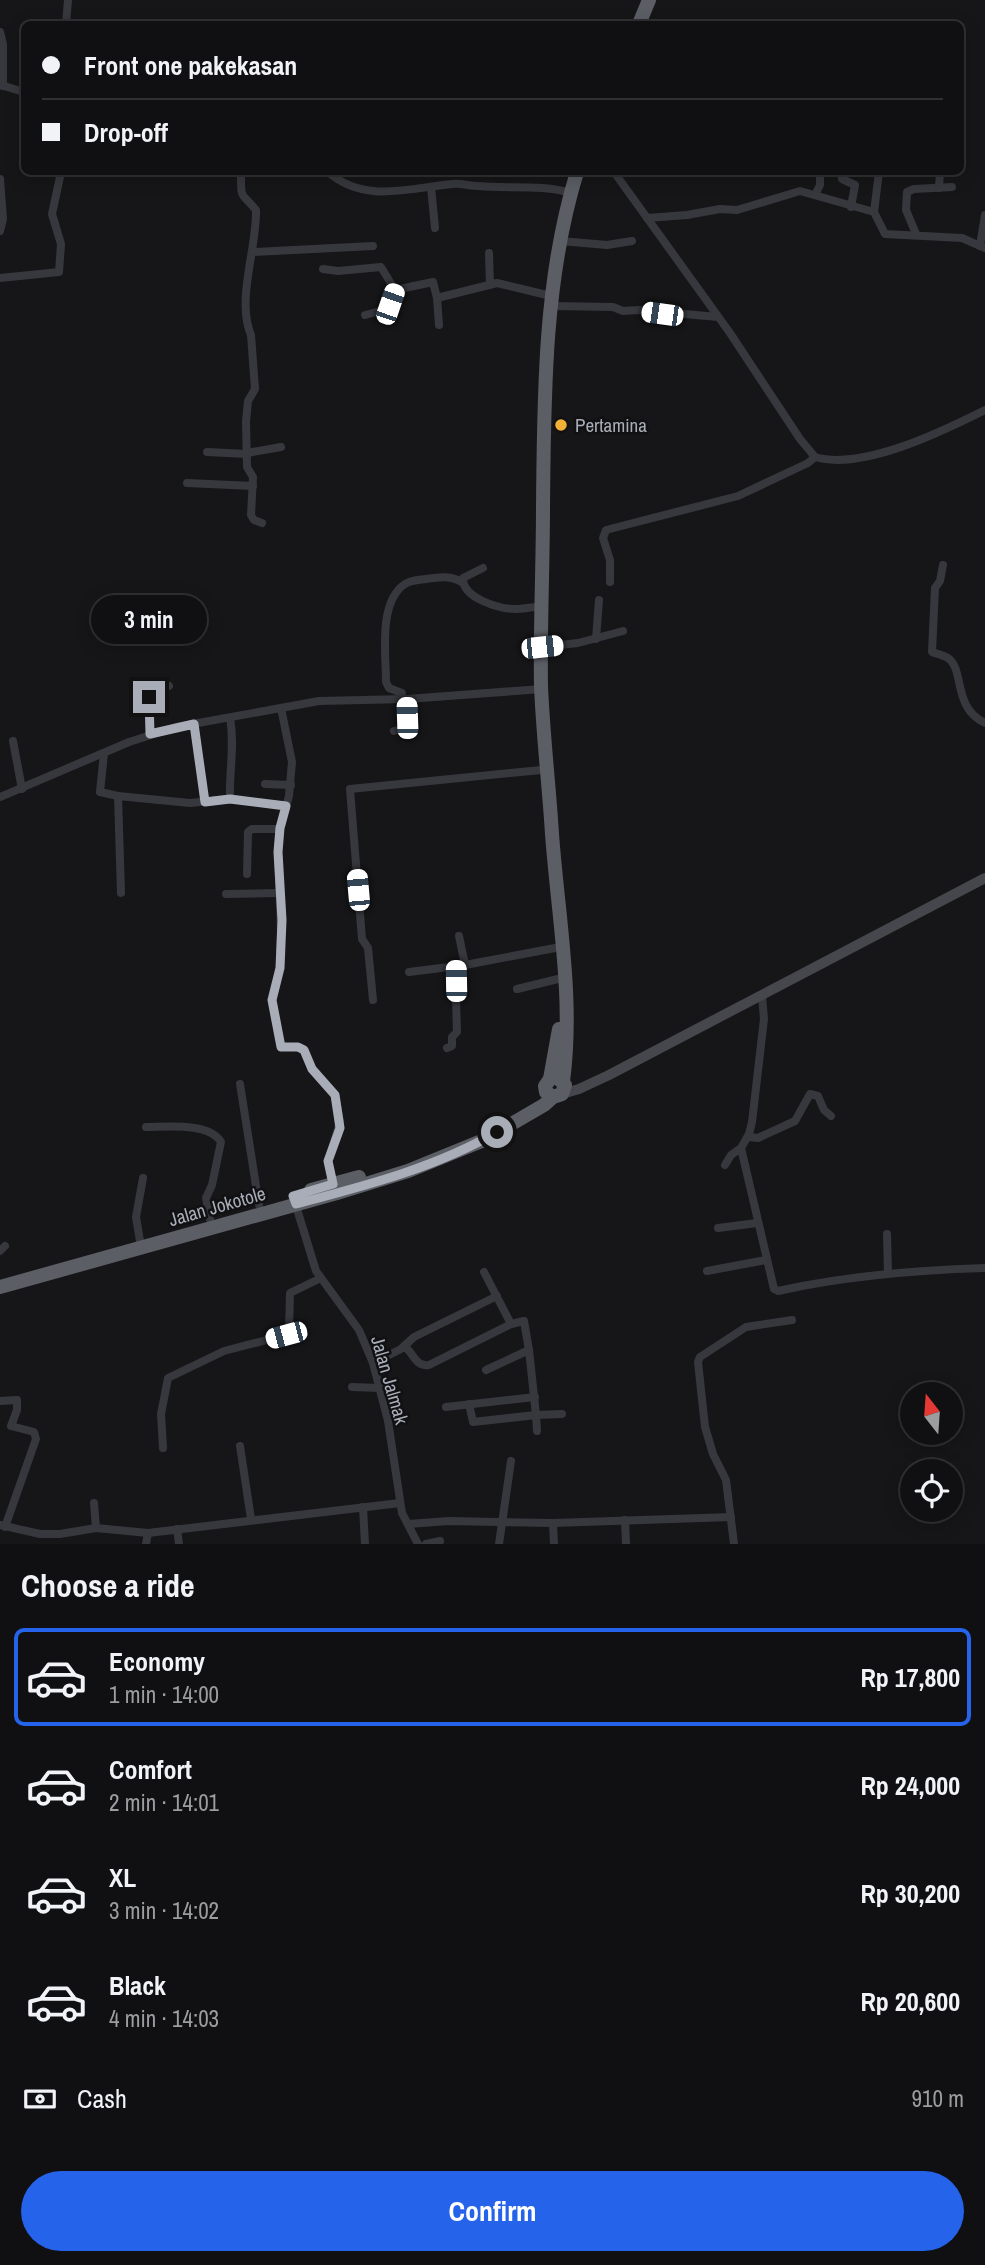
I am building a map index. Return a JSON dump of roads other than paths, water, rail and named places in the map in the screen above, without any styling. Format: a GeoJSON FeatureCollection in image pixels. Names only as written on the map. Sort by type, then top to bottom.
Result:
{"type":"FeatureCollection","features":[{"type":"Feature","properties":{"kind":"highway"},"geometry":{"type":"LineString","coordinates":[[634,21],[642,0]]}},
{"type":"Feature","properties":{"kind":"highway"},"geometry":{"type":"LineString","coordinates":[[640,21],[649,0]]}},
{"type":"Feature","properties":{"kind":"highway"},"geometry":{"type":"LineString","coordinates":[[556,1088],[566,1049],[567,993],[541,770],[539,442],[553,240],[574,175]]}},
{"type":"Feature","properties":{"kind":"highway"},"geometry":{"type":"LineString","coordinates":[[556,1088],[558,979],[539,690],[542,647],[543,442],[549,301],[568,192]]}},
{"type":"Feature","properties":{"kind":"highway","name":"Jalan Jokotole"},"geometry":{"type":"LineString","coordinates":[[184,1231],[210,1219],[259,1205],[294,1200],[333,1184],[422,1157],[471,1138],[516,1114],[556,1088]]}},
{"type":"Feature","properties":{"kind":"highway","name":"Jalan Jokotole"},"geometry":{"type":"LineString","coordinates":[[0,1279],[408,1171],[459,1152],[492,1135],[544,1105],[556,1088]]}},
{"type":"Feature","properties":{"kind":"highway","name":"Jalan Jokotole"},"geometry":{"type":"LineString","coordinates":[[0,1287],[140,1243]]}},
{"type":"Feature","properties":{"kind":"main road"},"geometry":{"type":"LineString","coordinates":[[556,1088],[588,1085],[985,878]]}},
{"type":"Feature","properties":{"kind":"street"},"geometry":{"type":"LineString","coordinates":[[66,21],[68,0]]}},
{"type":"Feature","properties":{"kind":"street"},"geometry":{"type":"LineString","coordinates":[[0,32],[4,44],[1,85],[21,91]]}},
{"type":"Feature","properties":{"kind":"street"},"geometry":{"type":"LineString","coordinates":[[0,278],[59,272],[61,244],[52,214],[60,175]]}},
{"type":"Feature","properties":{"kind":"street"},"geometry":{"type":"LineString","coordinates":[[241,175],[243,199],[256,210],[246,302],[255,389],[247,405],[247,467],[253,477],[251,515],[254,520],[262,523]]}},
{"type":"Feature","properties":{"kind":"street"},"geometry":{"type":"LineString","coordinates":[[332,175],[368,191],[399,192],[462,184],[568,192]]}},
{"type":"Feature","properties":{"kind":"street"},"geometry":{"type":"LineString","coordinates":[[616,175],[815,457],[832,459],[871,456],[941,431],[985,410]]}},
{"type":"Feature","properties":{"kind":"street"},"geometry":{"type":"LineString","coordinates":[[815,195],[820,185],[820,175]]}},
{"type":"Feature","properties":{"kind":"street"},"geometry":{"type":"LineString","coordinates":[[842,175],[844,181],[855,185],[851,206]]}},
{"type":"Feature","properties":{"kind":"street"},"geometry":{"type":"LineString","coordinates":[[879,175],[874,212],[885,234],[962,238],[982,247],[985,215]]}},
{"type":"Feature","properties":{"kind":"street"},"geometry":{"type":"LineString","coordinates":[[939,188],[940,175]]}},
{"type":"Feature","properties":{"kind":"street"},"geometry":{"type":"LineString","coordinates":[[0,179],[3,219],[0,231]]}},
{"type":"Feature","properties":{"kind":"street"},"geometry":{"type":"LineString","coordinates":[[431,187],[435,228]]}},
{"type":"Feature","properties":{"kind":"street"},"geometry":{"type":"LineString","coordinates":[[916,234],[906,210],[907,192],[914,189],[952,187]]}},
{"type":"Feature","properties":{"kind":"street"},"geometry":{"type":"LineString","coordinates":[[647,218],[737,209],[800,191],[874,212]]}},
{"type":"Feature","properties":{"kind":"street"},"geometry":{"type":"LineString","coordinates":[[560,241],[607,245],[632,241]]}},
{"type":"Feature","properties":{"kind":"street"},"geometry":{"type":"LineString","coordinates":[[251,252],[373,246]]}},
{"type":"Feature","properties":{"kind":"street"},"geometry":{"type":"LineString","coordinates":[[488,253],[490,285]]}},
{"type":"Feature","properties":{"kind":"street"},"geometry":{"type":"LineString","coordinates":[[323,269],[338,271],[381,267],[395,290]]}},
{"type":"Feature","properties":{"kind":"street"},"geometry":{"type":"LineString","coordinates":[[395,290],[433,282],[439,326]]}},
{"type":"Feature","properties":{"kind":"street"},"geometry":{"type":"LineString","coordinates":[[437,298],[497,283],[549,301],[613,307],[633,312],[639,310],[718,317]]}},
{"type":"Feature","properties":{"kind":"street"},"geometry":{"type":"LineString","coordinates":[[365,315],[388,309],[395,290]]}},
{"type":"Feature","properties":{"kind":"street"},"geometry":{"type":"LineString","coordinates":[[207,452],[247,453],[281,447]]}},
{"type":"Feature","properties":{"kind":"street"},"geometry":{"type":"LineString","coordinates":[[610,582],[610,560],[603,538],[606,530],[738,496],[808,463],[815,457]]}},
{"type":"Feature","properties":{"kind":"street"},"geometry":{"type":"LineString","coordinates":[[187,483],[253,486]]}},
{"type":"Feature","properties":{"kind":"street"},"geometry":{"type":"LineString","coordinates":[[943,565],[940,581],[935,588],[932,652],[948,658],[952,663],[968,709],[975,719],[985,723]]}},
{"type":"Feature","properties":{"kind":"street"},"geometry":{"type":"LineString","coordinates":[[463,583],[466,575],[482,568]]}},
{"type":"Feature","properties":{"kind":"street"},"geometry":{"type":"LineString","coordinates":[[394,731],[404,728],[407,718],[402,693],[389,688],[386,682],[385,626],[389,607],[401,587],[410,582],[440,577],[457,579],[478,599],[514,609],[538,607]]}},
{"type":"Feature","properties":{"kind":"street"},"geometry":{"type":"LineString","coordinates":[[596,639],[599,600]]}},
{"type":"Feature","properties":{"kind":"street"},"geometry":{"type":"LineString","coordinates":[[542,647],[578,643],[623,631]]}},
{"type":"Feature","properties":{"kind":"street"},"geometry":{"type":"LineString","coordinates":[[150,734],[150,694],[169,686]]}},
{"type":"Feature","properties":{"kind":"street"},"geometry":{"type":"LineString","coordinates":[[0,797],[150,734],[194,724],[341,699],[404,699],[539,690]]}},
{"type":"Feature","properties":{"kind":"street"},"geometry":{"type":"LineString","coordinates":[[281,708],[292,762],[291,785],[280,828],[278,852],[282,920],[280,968],[272,1006],[281,1047],[298,1047],[304,1050],[312,1069],[335,1095],[340,1128],[328,1161],[333,1184]]}},
{"type":"Feature","properties":{"kind":"street"},"geometry":{"type":"LineString","coordinates":[[230,718],[233,745],[229,769],[230,799]]}},
{"type":"Feature","properties":{"kind":"street"},"geometry":{"type":"LineString","coordinates":[[194,724],[205,802]]}},
{"type":"Feature","properties":{"kind":"street"},"geometry":{"type":"LineString","coordinates":[[13,741],[22,789]]}},
{"type":"Feature","properties":{"kind":"street"},"geometry":{"type":"LineString","coordinates":[[104,753],[100,792],[180,802],[230,799],[286,806]]}},
{"type":"Feature","properties":{"kind":"street"},"geometry":{"type":"LineString","coordinates":[[373,1000],[368,948],[362,939],[350,789],[541,770]]}},
{"type":"Feature","properties":{"kind":"street"},"geometry":{"type":"LineString","coordinates":[[265,784],[291,785]]}},
{"type":"Feature","properties":{"kind":"street"},"geometry":{"type":"LineString","coordinates":[[118,796],[121,893]]}},
{"type":"Feature","properties":{"kind":"street"},"geometry":{"type":"LineString","coordinates":[[247,874],[248,832],[280,828]]}},
{"type":"Feature","properties":{"kind":"street"},"geometry":{"type":"LineString","coordinates":[[226,894],[279,893]]}},
{"type":"Feature","properties":{"kind":"street"},"geometry":{"type":"LineString","coordinates":[[447,1048],[451,1048],[452,1037],[457,1032],[459,936]]}},
{"type":"Feature","properties":{"kind":"street"},"geometry":{"type":"LineString","coordinates":[[409,972],[555,948]]}},
{"type":"Feature","properties":{"kind":"street"},"geometry":{"type":"LineString","coordinates":[[517,989],[558,979]]}},
{"type":"Feature","properties":{"kind":"street"},"geometry":{"type":"LineString","coordinates":[[725,1166],[748,1137],[752,1122],[764,1019],[762,996]]}},
{"type":"Feature","properties":{"kind":"street"},"geometry":{"type":"LineString","coordinates":[[240,1084],[259,1205]]}},
{"type":"Feature","properties":{"kind":"street"},"geometry":{"type":"LineString","coordinates":[[748,1137],[758,1138],[795,1121],[810,1094],[816,1094],[824,1110],[831,1116]]}},
{"type":"Feature","properties":{"kind":"street"},"geometry":{"type":"LineString","coordinates":[[146,1127],[197,1128],[218,1137],[221,1142],[212,1185],[205,1198],[210,1219]]}},
{"type":"Feature","properties":{"kind":"street"},"geometry":{"type":"LineString","coordinates":[[741,1148],[772,1286],[778,1291],[821,1282],[888,1274],[985,1268]]}},
{"type":"Feature","properties":{"kind":"street"},"geometry":{"type":"LineString","coordinates":[[140,1243],[136,1217],[143,1178]]}},
{"type":"Feature","properties":{"kind":"street","name":"Jalan Jalmak"},"geometry":{"type":"LineString","coordinates":[[294,1200],[309,1253],[321,1278],[359,1330],[373,1363],[388,1421],[400,1503],[418,1544]]}},
{"type":"Feature","properties":{"kind":"street"},"geometry":{"type":"LineString","coordinates":[[718,1228],[757,1223]]}},
{"type":"Feature","properties":{"kind":"street"},"geometry":{"type":"LineString","coordinates":[[887,1234],[888,1274]]}},
{"type":"Feature","properties":{"kind":"street"},"geometry":{"type":"LineString","coordinates":[[707,1271],[766,1260]]}},
{"type":"Feature","properties":{"kind":"street"},"geometry":{"type":"LineString","coordinates":[[484,1272],[511,1324]]}},
{"type":"Feature","properties":{"kind":"street"},"geometry":{"type":"LineString","coordinates":[[163,1448],[161,1414],[168,1378],[224,1351],[286,1335],[289,1331],[290,1293],[321,1278]]}},
{"type":"Feature","properties":{"kind":"street"},"geometry":{"type":"LineString","coordinates":[[373,1363],[404,1346],[414,1337],[496,1296]]}},
{"type":"Feature","properties":{"kind":"street"},"geometry":{"type":"LineString","coordinates":[[734,1544],[726,1480],[713,1454],[705,1427],[698,1362],[700,1357],[746,1327],[792,1320]]}},
{"type":"Feature","properties":{"kind":"street"},"geometry":{"type":"LineString","coordinates":[[404,1346],[418,1363],[422,1366],[429,1365],[511,1324],[524,1321],[537,1431]]}},
{"type":"Feature","properties":{"kind":"street"},"geometry":{"type":"LineString","coordinates":[[486,1370],[529,1350]]}},
{"type":"Feature","properties":{"kind":"street"},"geometry":{"type":"LineString","coordinates":[[352,1387],[380,1388]]}},
{"type":"Feature","properties":{"kind":"street"},"geometry":{"type":"LineString","coordinates":[[446,1406],[535,1397]]}},
{"type":"Feature","properties":{"kind":"street"},"geometry":{"type":"LineString","coordinates":[[0,1401],[17,1400],[11,1426],[30,1429],[36,1439],[3,1526],[40,1534],[60,1534],[96,1528],[148,1533],[400,1503]]}},
{"type":"Feature","properties":{"kind":"street"},"geometry":{"type":"LineString","coordinates":[[469,1404],[473,1422],[562,1414]]}},
{"type":"Feature","properties":{"kind":"street"},"geometry":{"type":"LineString","coordinates":[[240,1446],[251,1519]]}},
{"type":"Feature","properties":{"kind":"street"},"geometry":{"type":"LineString","coordinates":[[499,1544],[511,1461]]}},
{"type":"Feature","properties":{"kind":"street"},"geometry":{"type":"LineString","coordinates":[[94,1503],[96,1528]]}},
{"type":"Feature","properties":{"kind":"street"},"geometry":{"type":"LineString","coordinates":[[363,1507],[365,1544]]}},
{"type":"Feature","properties":{"kind":"street"},"geometry":{"type":"LineString","coordinates":[[408,1524],[552,1523],[731,1517]]}},
{"type":"Feature","properties":{"kind":"street"},"geometry":{"type":"LineString","coordinates":[[625,1520],[626,1544]]}},
{"type":"Feature","properties":{"kind":"street"},"geometry":{"type":"LineString","coordinates":[[552,1523],[554,1544]]}},
{"type":"Feature","properties":{"kind":"street"},"geometry":{"type":"LineString","coordinates":[[177,1529],[179,1544]]}},
{"type":"Feature","properties":{"kind":"street"},"geometry":{"type":"LineString","coordinates":[[146,1544],[148,1533]]}},
{"type":"Feature","properties":{"kind":"street"},"geometry":{"type":"LineString","coordinates":[[426,1544],[440,1541]]}},
{"type":"Feature","properties":{"kind":"place","name":"Pertamina"},"geometry":{"type":"Point","coordinates":[561,425]}}]}
